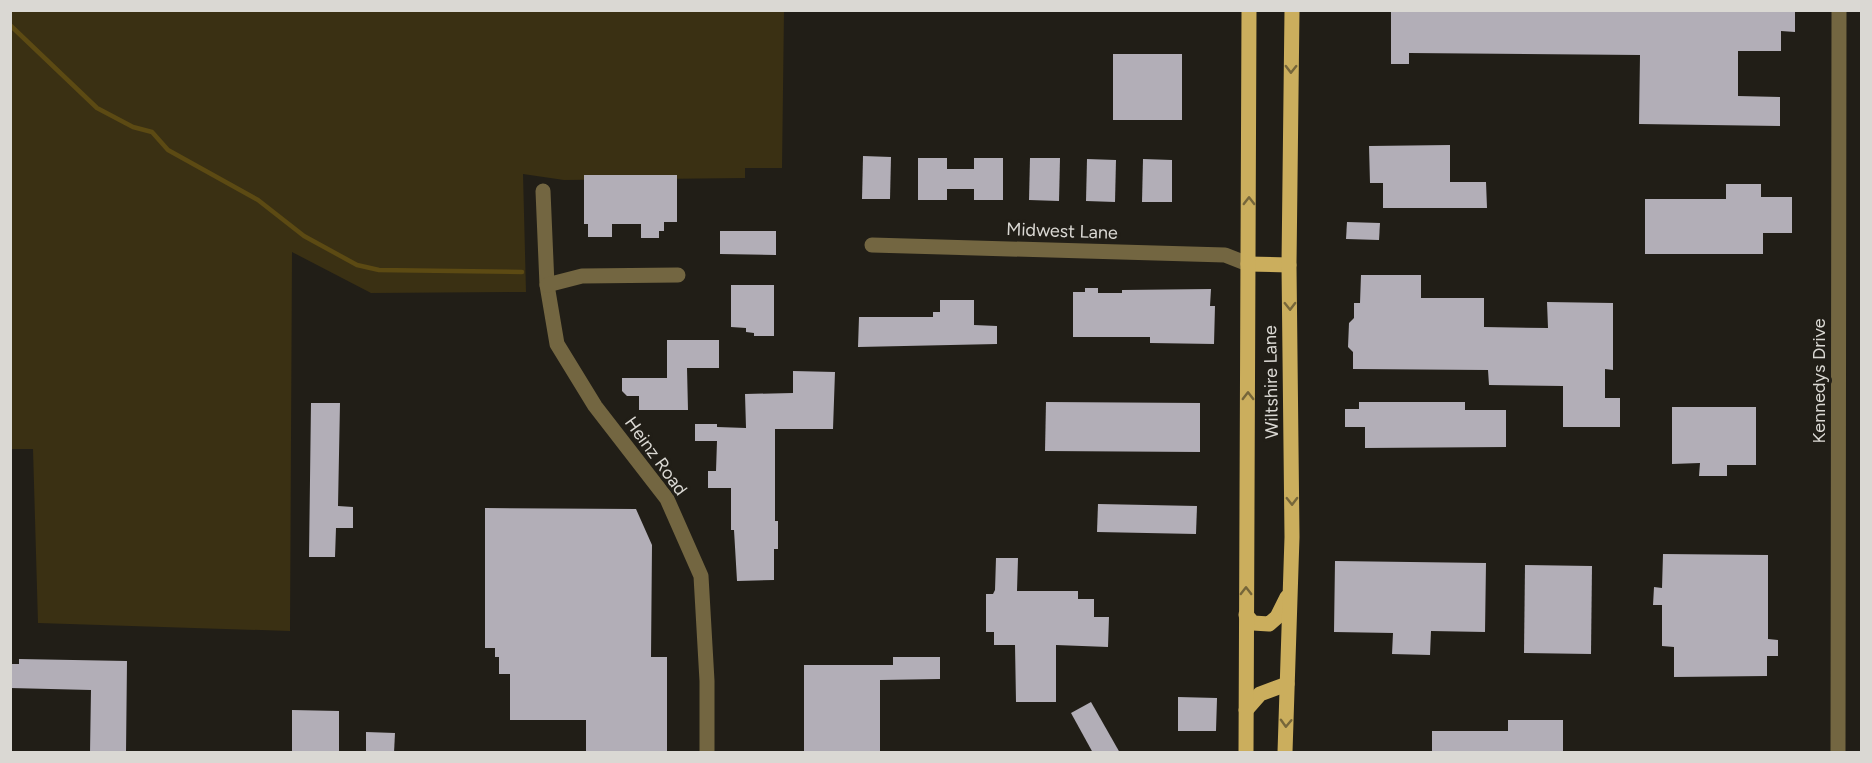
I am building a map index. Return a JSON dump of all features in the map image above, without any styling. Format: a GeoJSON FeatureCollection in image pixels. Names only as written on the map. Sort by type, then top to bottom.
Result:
{"type":"FeatureCollection","features":[{"type":"Feature","properties":{"kind":"main road","name":"Wiltshire Lane"},"geometry":{"type":"LineString","coordinates":[[1246,753],[1249,10]]}},
{"type":"Feature","properties":{"kind":"main road","name":"Wiltshire Lane"},"geometry":{"type":"LineString","coordinates":[[1285,753],[1290,589],[1289,265],[1292,10]]}},
{"type":"Feature","properties":{"kind":"main road"},"geometry":{"type":"LineString","coordinates":[[1248,264],[1289,265]]}},
{"type":"Feature","properties":{"kind":"main road"},"geometry":{"type":"LineString","coordinates":[[1246,615],[1257,624],[1272,622],[1283,607],[1290,589]]}},
{"type":"Feature","properties":{"kind":"main road"},"geometry":{"type":"LineString","coordinates":[[1246,710],[1260,694],[1287,684]]}},
{"type":"Feature","properties":{"kind":"street","name":"Kennedys Drive"},"geometry":{"type":"LineString","coordinates":[[1838,753],[1839,10]]}},
{"type":"Feature","properties":{"kind":"street","name":"Heinz Road"},"geometry":{"type":"LineString","coordinates":[[543,191],[547,285],[557,344],[595,406],[667,499],[701,576],[707,681],[707,753]]}},
{"type":"Feature","properties":{"kind":"street","name":"Midwest Lane"},"geometry":{"type":"LineString","coordinates":[[872,245],[1225,255],[1248,264]]}},
{"type":"Feature","properties":{"kind":"street"},"geometry":{"type":"LineString","coordinates":[[547,285],[582,276],[678,275]]}},
{"type":"Feature","properties":{"kind":"shaded area"},"geometry":{"type":"Polygon","coordinates":[[[10,11],[784,11],[782,168],[745,168],[745,178],[564,180],[523,174],[526,292],[371,293],[292,252],[290,631],[38,623],[33,449],[10,449],[10,11]]]}},
{"type":"Feature","properties":{"kind":"building"},"geometry":{"type":"Polygon","coordinates":[[[1391,10],[1795,10],[1795,32],[1781,31],[1781,51],[1738,51],[1738,96],[1780,97],[1780,126],[1639,124],[1640,55],[1409,53],[1409,64],[1391,64],[1391,10]]]}},
{"type":"Feature","properties":{"kind":"building"},"geometry":{"type":"Polygon","coordinates":[[[1113,54],[1182,54],[1182,120],[1113,120],[1113,54]]]}},
{"type":"Feature","properties":{"kind":"building"},"geometry":{"type":"Polygon","coordinates":[[[1450,145],[1450,182],[1486,182],[1487,208],[1383,208],[1383,183],[1370,183],[1369,146],[1450,145]]]}},
{"type":"Feature","properties":{"kind":"building"},"geometry":{"type":"Polygon","coordinates":[[[863,156],[891,157],[890,199],[862,199],[863,156]]]}},
{"type":"Feature","properties":{"kind":"building"},"geometry":{"type":"Polygon","coordinates":[[[918,158],[947,158],[947,169],[974,169],[974,158],[1003,158],[1003,200],[974,200],[974,189],[947,189],[947,200],[918,200],[918,158]]]}},
{"type":"Feature","properties":{"kind":"building"},"geometry":{"type":"Polygon","coordinates":[[[1030,158],[1060,158],[1059,201],[1029,200],[1030,158]]]}},
{"type":"Feature","properties":{"kind":"building"},"geometry":{"type":"Polygon","coordinates":[[[1087,159],[1116,160],[1115,202],[1086,201],[1087,159]]]}},
{"type":"Feature","properties":{"kind":"building"},"geometry":{"type":"Polygon","coordinates":[[[1143,159],[1172,160],[1172,202],[1142,202],[1143,159]]]}},
{"type":"Feature","properties":{"kind":"building"},"geometry":{"type":"Polygon","coordinates":[[[584,175],[677,175],[677,222],[664,222],[664,231],[659,231],[659,238],[641,238],[641,224],[612,224],[612,237],[588,237],[588,224],[584,224],[584,175]]]}},
{"type":"Feature","properties":{"kind":"building"},"geometry":{"type":"Polygon","coordinates":[[[1726,184],[1761,184],[1761,197],[1792,197],[1792,233],[1763,233],[1763,254],[1645,254],[1645,199],[1726,199],[1726,184]]]}},
{"type":"Feature","properties":{"kind":"building"},"geometry":{"type":"Polygon","coordinates":[[[1347,222],[1380,223],[1379,240],[1346,239],[1347,222]]]}},
{"type":"Feature","properties":{"kind":"building"},"geometry":{"type":"Polygon","coordinates":[[[720,231],[776,231],[776,255],[720,254],[720,231]]]}},
{"type":"Feature","properties":{"kind":"building"},"geometry":{"type":"Polygon","coordinates":[[[1361,275],[1421,275],[1421,298],[1484,298],[1484,327],[1548,328],[1547,302],[1613,303],[1613,370],[1605,369],[1605,398],[1620,398],[1620,427],[1563,427],[1563,386],[1489,385],[1488,370],[1353,369],[1353,352],[1348,347],[1349,323],[1354,318],[1354,303],[1360,303],[1361,275]]]}},
{"type":"Feature","properties":{"kind":"building"},"geometry":{"type":"Polygon","coordinates":[[[731,285],[774,285],[774,336],[754,336],[754,333],[746,332],[746,328],[731,327],[731,285]]]}},
{"type":"Feature","properties":{"kind":"building"},"geometry":{"type":"Polygon","coordinates":[[[1085,288],[1098,288],[1098,293],[1122,293],[1122,290],[1211,289],[1210,306],[1215,306],[1214,344],[1150,343],[1150,337],[1073,337],[1073,292],[1085,292],[1085,288]]]}},
{"type":"Feature","properties":{"kind":"building"},"geometry":{"type":"Polygon","coordinates":[[[940,300],[974,300],[974,325],[997,326],[997,344],[858,347],[859,317],[933,317],[933,312],[940,312],[940,300]]]}},
{"type":"Feature","properties":{"kind":"building"},"geometry":{"type":"Polygon","coordinates":[[[667,340],[719,340],[719,368],[687,368],[688,410],[639,410],[639,396],[627,396],[622,391],[622,378],[667,378],[667,340]]]}},
{"type":"Feature","properties":{"kind":"building"},"geometry":{"type":"Polygon","coordinates":[[[793,371],[835,372],[833,429],[775,429],[775,521],[778,521],[778,549],[774,549],[774,580],[737,581],[734,530],[731,530],[731,488],[708,488],[708,471],[716,471],[717,441],[695,441],[695,424],[746,428],[745,394],[793,393],[793,371]]]}},
{"type":"Feature","properties":{"kind":"building"},"geometry":{"type":"Polygon","coordinates":[[[1046,402],[1200,403],[1200,452],[1045,451],[1046,402]]]}},
{"type":"Feature","properties":{"kind":"building"},"geometry":{"type":"Polygon","coordinates":[[[1359,402],[1465,402],[1465,410],[1506,410],[1506,447],[1365,448],[1365,427],[1345,427],[1345,409],[1359,409],[1359,402]]]}},
{"type":"Feature","properties":{"kind":"building"},"geometry":{"type":"Polygon","coordinates":[[[311,403],[340,403],[338,506],[353,507],[353,528],[336,528],[335,557],[309,557],[311,403]]]}},
{"type":"Feature","properties":{"kind":"building"},"geometry":{"type":"Polygon","coordinates":[[[1672,407],[1756,407],[1756,465],[1727,465],[1727,476],[1699,476],[1700,463],[1672,464],[1672,407]]]}},
{"type":"Feature","properties":{"kind":"building"},"geometry":{"type":"Polygon","coordinates":[[[1098,504],[1197,506],[1196,534],[1097,532],[1098,504]]]}},
{"type":"Feature","properties":{"kind":"building"},"geometry":{"type":"Polygon","coordinates":[[[485,508],[636,509],[652,545],[651,657],[667,657],[667,753],[586,753],[586,720],[510,720],[510,674],[499,674],[499,657],[495,657],[495,648],[485,648],[485,508]]]}},
{"type":"Feature","properties":{"kind":"building"},"geometry":{"type":"Polygon","coordinates":[[[1663,554],[1768,555],[1768,639],[1778,640],[1778,656],[1767,656],[1767,676],[1674,677],[1674,647],[1662,646],[1662,605],[1653,605],[1654,587],[1662,588],[1663,554]]]}},
{"type":"Feature","properties":{"kind":"building"},"geometry":{"type":"Polygon","coordinates":[[[996,558],[1018,558],[1017,591],[1078,591],[1078,599],[1094,599],[1094,617],[1109,617],[1108,647],[1056,645],[1056,702],[1016,702],[1015,645],[994,645],[994,632],[986,632],[986,594],[993,594],[995,590],[996,558]]]}},
{"type":"Feature","properties":{"kind":"building"},"geometry":{"type":"Polygon","coordinates":[[[1335,561],[1486,563],[1485,632],[1431,631],[1430,655],[1392,654],[1393,633],[1334,632],[1335,561]]]}},
{"type":"Feature","properties":{"kind":"building"},"geometry":{"type":"Polygon","coordinates":[[[1525,565],[1592,566],[1591,654],[1524,653],[1525,565]]]}},
{"type":"Feature","properties":{"kind":"building"},"geometry":{"type":"Polygon","coordinates":[[[893,657],[940,657],[940,679],[880,680],[880,753],[804,753],[804,665],[893,665],[893,657]]]}},
{"type":"Feature","properties":{"kind":"building"},"geometry":{"type":"Polygon","coordinates":[[[19,659],[127,661],[126,753],[90,753],[91,690],[10,688],[10,664],[19,664],[19,659]]]}},
{"type":"Feature","properties":{"kind":"building"},"geometry":{"type":"Polygon","coordinates":[[[1178,697],[1217,698],[1216,731],[1178,731],[1178,697]]]}},
{"type":"Feature","properties":{"kind":"building"},"geometry":{"type":"Polygon","coordinates":[[[1091,702],[1120,753],[1093,753],[1071,713],[1091,702]]]}},
{"type":"Feature","properties":{"kind":"building"},"geometry":{"type":"Polygon","coordinates":[[[292,710],[339,711],[339,753],[292,753],[292,710]]]}},
{"type":"Feature","properties":{"kind":"building"},"geometry":{"type":"Polygon","coordinates":[[[1508,720],[1563,720],[1563,753],[1432,753],[1432,731],[1508,731],[1508,720]]]}},
{"type":"Feature","properties":{"kind":"building"},"geometry":{"type":"Polygon","coordinates":[[[366,732],[395,733],[394,753],[366,753],[366,732]]]}},
{"type":"Feature","properties":{"kind":"waterway"},"geometry":{"type":"LineString","coordinates":[[10,25],[97,108],[133,127],[152,132],[168,150],[258,200],[304,236],[357,265],[379,270],[522,272]]}}]}
